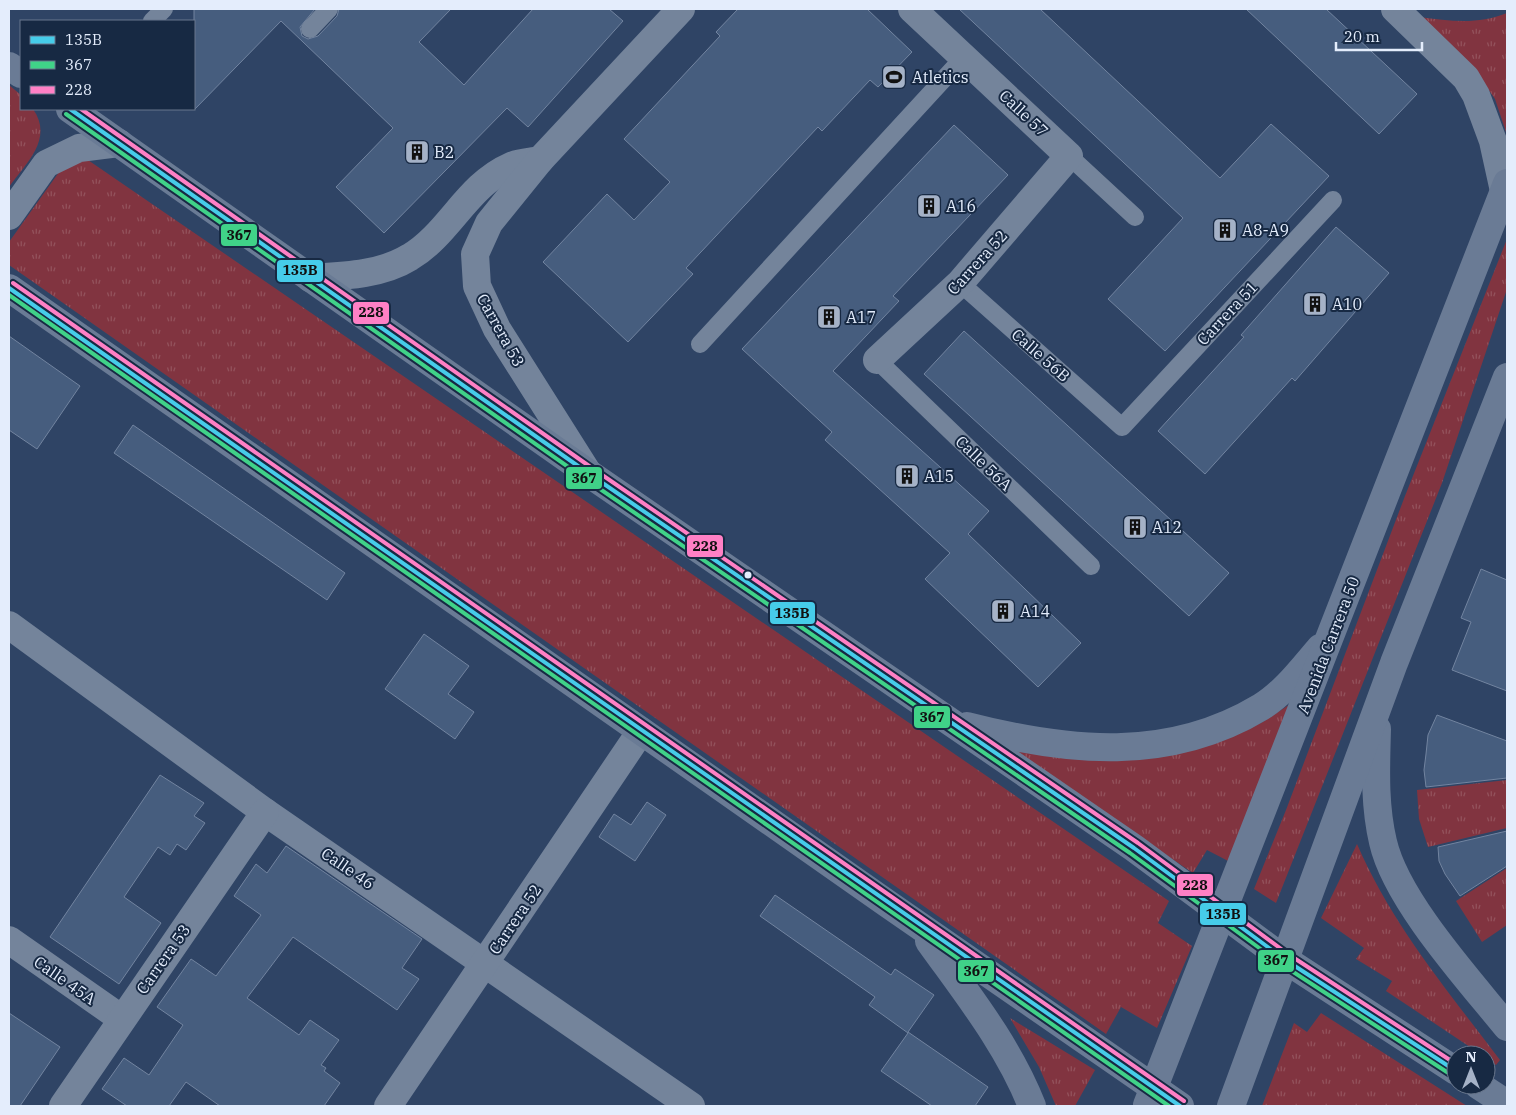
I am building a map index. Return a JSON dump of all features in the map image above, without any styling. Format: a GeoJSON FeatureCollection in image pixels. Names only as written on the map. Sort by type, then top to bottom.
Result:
{"type":"FeatureCollection","features":[{"type":"Feature","properties":{"kind":"main road"},"geometry":{"type":"LineString","coordinates":[[9,66],[20,73]]}},
{"type":"Feature","properties":{"kind":"main road"},"geometry":{"type":"LineString","coordinates":[[71,110],[588,473],[1134,848],[1284,959],[1446,1064]]}},
{"type":"Feature","properties":{"kind":"main road","name":"Avenida Carrera 50"},"geometry":{"type":"LineString","coordinates":[[1150,1097],[1334,632],[1506,187]]}},
{"type":"Feature","properties":{"kind":"main road"},"geometry":{"type":"LineString","coordinates":[[9,288],[918,925],[1150,1097],[1180,1106]]}},
{"type":"Feature","properties":{"kind":"main road"},"geometry":{"type":"LineString","coordinates":[[1231,1106],[1378,706],[1507,377]]}},
{"type":"Feature","properties":{"kind":"main road"},"geometry":{"type":"LineString","coordinates":[[950,722],[1029,741],[1065,746],[1123,748],[1154,746],[1185,740],[1215,730],[1262,706],[1286,686],[1334,632]]}},
{"type":"Feature","properties":{"kind":"main road"},"geometry":{"type":"LineString","coordinates":[[1378,706],[1376,785],[1378,816],[1387,856],[1402,887],[1430,930],[1507,1027]]}},
{"type":"Feature","properties":{"kind":"main road"},"geometry":{"type":"LineString","coordinates":[[918,925],[996,1036],[1016,1070],[1032,1106]]}},
{"type":"Feature","properties":{"kind":"main road"},"geometry":{"type":"LineString","coordinates":[[1493,1095],[1507,1104]]}},
{"type":"Feature","properties":{"kind":"street","name":"Calle 57"},"geometry":{"type":"LineString","coordinates":[[912,9],[1069,156]]}},
{"type":"Feature","properties":{"kind":"street"},"geometry":{"type":"LineString","coordinates":[[1394,9],[1466,78],[1476,95],[1493,141],[1506,187]]}},
{"type":"Feature","properties":{"kind":"street","name":"Carrera 53"},"geometry":{"type":"LineString","coordinates":[[588,473],[498,329],[477,286],[475,254],[489,223],[540,160],[675,11]]}},
{"type":"Feature","properties":{"kind":"street"},"geometry":{"type":"LineString","coordinates":[[9,216],[46,164],[80,148],[119,143]]}},
{"type":"Feature","properties":{"kind":"street","name":"Carrera 52"},"geometry":{"type":"LineString","coordinates":[[877,360],[960,283],[1069,156]]}},
{"type":"Feature","properties":{"kind":"street"},"geometry":{"type":"LineString","coordinates":[[310,278],[354,274],[391,266],[410,257],[424,246],[484,182],[511,166],[540,160]]}},
{"type":"Feature","properties":{"kind":"street","name":"Calle 46"},"geometry":{"type":"LineString","coordinates":[[9,625],[265,812],[486,962],[691,1106]]}},
{"type":"Feature","properties":{"kind":"street","name":"Carrera 52"},"geometry":{"type":"LineString","coordinates":[[388,1106],[641,731]]}},
{"type":"Feature","properties":{"kind":"street","name":"Carrera 53"},"geometry":{"type":"LineString","coordinates":[[63,1106],[265,812]]}},
{"type":"Feature","properties":{"kind":"street","name":"Calle 45A"},"geometry":{"type":"LineString","coordinates":[[9,940],[122,1019]]}},
{"type":"Feature","properties":{"kind":"lane"},"geometry":{"type":"LineString","coordinates":[[153,20],[164,9]]}},
{"type":"Feature","properties":{"kind":"lane"},"geometry":{"type":"LineString","coordinates":[[310,29],[329,9]]}},
{"type":"Feature","properties":{"kind":"lane"},"geometry":{"type":"LineString","coordinates":[[700,344],[964,57]]}},
{"type":"Feature","properties":{"kind":"lane","name":"Calle 57"},"geometry":{"type":"LineString","coordinates":[[1069,156],[1135,217]]}},
{"type":"Feature","properties":{"kind":"lane","name":"Carrera 51"},"geometry":{"type":"LineString","coordinates":[[1122,427],[1333,200]]}},
{"type":"Feature","properties":{"kind":"lane","name":"Calle 56B"},"geometry":{"type":"LineString","coordinates":[[960,283],[1122,427]]}},
{"type":"Feature","properties":{"kind":"lane","name":"Calle 56A"},"geometry":{"type":"LineString","coordinates":[[877,360],[1091,566]]}},
{"type":"Feature","properties":{"kind":"green space"},"geometry":{"type":"Polygon","coordinates":[[[1507,13],[1507,135],[1495,99],[1481,79],[1419,17],[1453,21],[1474,21],[1507,13]]]}},
{"type":"Feature","properties":{"kind":"green space"},"geometry":{"type":"Polygon","coordinates":[[[9,85],[20,94],[20,110],[34,110],[39,120],[40,130],[39,141],[30,160],[9,187],[9,85]]]}},
{"type":"Feature","properties":{"kind":"green space"},"geometry":{"type":"Polygon","coordinates":[[[85,158],[1169,901],[1158,923],[1192,946],[1157,1028],[1121,1007],[1106,1034],[9,265],[9,242],[62,168],[85,158]]]}},
{"type":"Feature","properties":{"kind":"green space"},"geometry":{"type":"Polygon","coordinates":[[[1507,239],[1507,289],[1442,483],[1276,903],[1254,889],[1286,810],[1405,496],[1507,239]]]}},
{"type":"Feature","properties":{"kind":"green space"},"geometry":{"type":"Polygon","coordinates":[[[1298,699],[1232,863],[1207,850],[1193,873],[1005,747],[1205,745],[1261,723],[1298,699]]]}},
{"type":"Feature","properties":{"kind":"green space"},"geometry":{"type":"Polygon","coordinates":[[[1507,780],[1507,828],[1428,847],[1419,819],[1417,790],[1507,780]]]}},
{"type":"Feature","properties":{"kind":"green space"},"geometry":{"type":"Polygon","coordinates":[[[1357,844],[1371,874],[1404,930],[1441,983],[1489,1045],[1467,1045],[1386,991],[1392,981],[1356,959],[1364,948],[1321,918],[1357,844]]]}},
{"type":"Feature","properties":{"kind":"green space"},"geometry":{"type":"Polygon","coordinates":[[[1507,868],[1507,925],[1482,942],[1456,901],[1507,868]]]}},
{"type":"Feature","properties":{"kind":"green space"},"geometry":{"type":"Polygon","coordinates":[[[1321,1013],[1446,1093],[1446,1095],[1450,1095],[1467,1106],[1262,1106],[1294,1023],[1307,1032],[1321,1013]]]}},
{"type":"Feature","properties":{"kind":"green space"},"geometry":{"type":"Polygon","coordinates":[[[1010,1018],[1095,1070],[1075,1106],[1056,1106],[1039,1067],[1010,1018]]]}},
{"type":"Feature","properties":{"kind":"green space"},"geometry":{"type":"Polygon","coordinates":[[[1496,1055],[1500,1060],[1496,1065],[1496,1055]]]}},
{"type":"Feature","properties":{"kind":"building"},"geometry":{"type":"Polygon","coordinates":[[[194,9],[315,9],[300,27],[302,36],[308,39],[318,36],[337,16],[339,9],[451,9],[419,42],[464,85],[533,9],[609,9],[623,21],[528,127],[507,108],[384,233],[336,187],[393,128],[281,21],[195,109],[194,9]]]}},
{"type":"Feature","properties":{"kind":"building"},"geometry":{"type":"Polygon","coordinates":[[[738,9],[867,9],[912,52],[878,87],[870,80],[822,131],[818,127],[686,268],[693,274],[628,342],[543,262],[607,194],[634,220],[670,182],[624,139],[720,36],[716,32],[738,9]]]}},
{"type":"Feature","properties":{"kind":"building"},"geometry":{"type":"Polygon","coordinates":[[[959,9],[1040,9],[1220,178],[1271,124],[1329,176],[1165,351],[1108,299],[1183,218],[959,9]]]}},
{"type":"Feature","properties":{"kind":"building"},"geometry":{"type":"Polygon","coordinates":[[[1246,9],[1326,9],[1417,94],[1379,134],[1246,9]]]}},
{"type":"Feature","properties":{"kind":"building"},"geometry":{"type":"Polygon","coordinates":[[[954,125],[1008,175],[893,296],[899,301],[833,371],[989,511],[968,534],[1081,643],[1038,687],[925,579],[950,553],[825,440],[832,432],[742,349],[954,125]]]}},
{"type":"Feature","properties":{"kind":"building"},"geometry":{"type":"Polygon","coordinates":[[[1336,227],[1389,273],[1295,381],[1292,378],[1205,474],[1158,431],[1244,337],[1241,335],[1336,227]]]}},
{"type":"Feature","properties":{"kind":"building"},"geometry":{"type":"Polygon","coordinates":[[[964,331],[1229,573],[1189,616],[924,374],[964,331]]]}},
{"type":"Feature","properties":{"kind":"building"},"geometry":{"type":"Polygon","coordinates":[[[9,336],[80,386],[37,449],[9,430],[9,336]]]}},
{"type":"Feature","properties":{"kind":"building"},"geometry":{"type":"Polygon","coordinates":[[[133,425],[345,573],[327,600],[114,453],[133,425]]]}},
{"type":"Feature","properties":{"kind":"building"},"geometry":{"type":"Polygon","coordinates":[[[1481,569],[1507,580],[1507,691],[1452,670],[1471,622],[1461,618],[1481,569]]]}},
{"type":"Feature","properties":{"kind":"building"},"geometry":{"type":"Polygon","coordinates":[[[424,634],[469,666],[448,694],[474,712],[455,739],[385,689],[424,634]]]}},
{"type":"Feature","properties":{"kind":"building"},"geometry":{"type":"Polygon","coordinates":[[[1437,715],[1507,741],[1507,778],[1426,787],[1424,770],[1428,735],[1437,715]]]}},
{"type":"Feature","properties":{"kind":"building"},"geometry":{"type":"Polygon","coordinates":[[[160,775],[204,803],[194,816],[205,823],[186,850],[177,844],[170,855],[158,847],[124,897],[161,923],[119,984],[50,937],[160,775]]]}},
{"type":"Feature","properties":{"kind":"building"},"geometry":{"type":"Polygon","coordinates":[[[647,802],[666,815],[635,861],[599,837],[614,814],[631,825],[647,802]]]}},
{"type":"Feature","properties":{"kind":"building"},"geometry":{"type":"Polygon","coordinates":[[[1507,831],[1507,866],[1460,896],[1445,874],[1439,861],[1438,847],[1507,831]]]}},
{"type":"Feature","properties":{"kind":"building"},"geometry":{"type":"Polygon","coordinates":[[[286,846],[422,939],[402,968],[419,979],[397,1010],[293,937],[247,998],[299,1035],[310,1020],[339,1040],[321,1065],[326,1068],[324,1071],[340,1083],[324,1106],[220,1106],[186,1082],[169,1106],[127,1106],[102,1089],[124,1058],[149,1075],[183,1025],[157,1007],[191,959],[216,976],[261,915],[234,896],[256,864],[267,873],[286,846]]]}},
{"type":"Feature","properties":{"kind":"building"},"geometry":{"type":"Polygon","coordinates":[[[775,895],[891,975],[895,969],[934,995],[908,1032],[988,1087],[975,1106],[932,1106],[881,1071],[908,1033],[869,1005],[875,997],[760,916],[775,895]]]}},
{"type":"Feature","properties":{"kind":"building"},"geometry":{"type":"Polygon","coordinates":[[[9,1013],[60,1047],[20,1106],[9,1106],[9,1013]]]}},
{"type":"Feature","properties":{"kind":"transit line","name":"135B"},"geometry":{"type":"LineString","coordinates":[[71,110],[588,473],[1134,848],[1284,959],[1446,1064]]}},
{"type":"Feature","properties":{"kind":"transit line","name":"228"},"geometry":{"type":"LineString","coordinates":[[82,110],[592,468],[1138,843],[1288,954],[1446,1057]]}},
{"type":"Feature","properties":{"kind":"transit line","name":"367"},"geometry":{"type":"LineString","coordinates":[[66,114],[584,478],[1130,853],[1281,964],[1446,1071]]}},
{"type":"Feature","properties":{"kind":"transit line","name":"228"},"geometry":{"type":"LineString","coordinates":[[13,283],[1184,1101]]}},
{"type":"Feature","properties":{"kind":"transit line","name":"135B"},"geometry":{"type":"LineString","coordinates":[[9,288],[1180,1106]]}},
{"type":"Feature","properties":{"kind":"transit line","name":"367"},"geometry":{"type":"LineString","coordinates":[[9,295],[1169,1106]]}},
{"type":"Feature","properties":{"kind":"place","name":"Atletics"},"geometry":{"type":"Point","coordinates":[894,77]}},
{"type":"Feature","properties":{"kind":"place","name":"B2"},"geometry":{"type":"Point","coordinates":[417,152]}},
{"type":"Feature","properties":{"kind":"place","name":"A16"},"geometry":{"type":"Point","coordinates":[929,206]}},
{"type":"Feature","properties":{"kind":"place","name":"A8-A9"},"geometry":{"type":"Point","coordinates":[1225,230]}},
{"type":"Feature","properties":{"kind":"place","name":"A10"},"geometry":{"type":"Point","coordinates":[1315,304]}},
{"type":"Feature","properties":{"kind":"place","name":"A17"},"geometry":{"type":"Point","coordinates":[829,317]}},
{"type":"Feature","properties":{"kind":"place","name":"A15"},"geometry":{"type":"Point","coordinates":[907,476]}},
{"type":"Feature","properties":{"kind":"place","name":"A12"},"geometry":{"type":"Point","coordinates":[1135,527]}},
{"type":"Feature","properties":{"kind":"place","name":"A14"},"geometry":{"type":"Point","coordinates":[1003,611]}}]}
